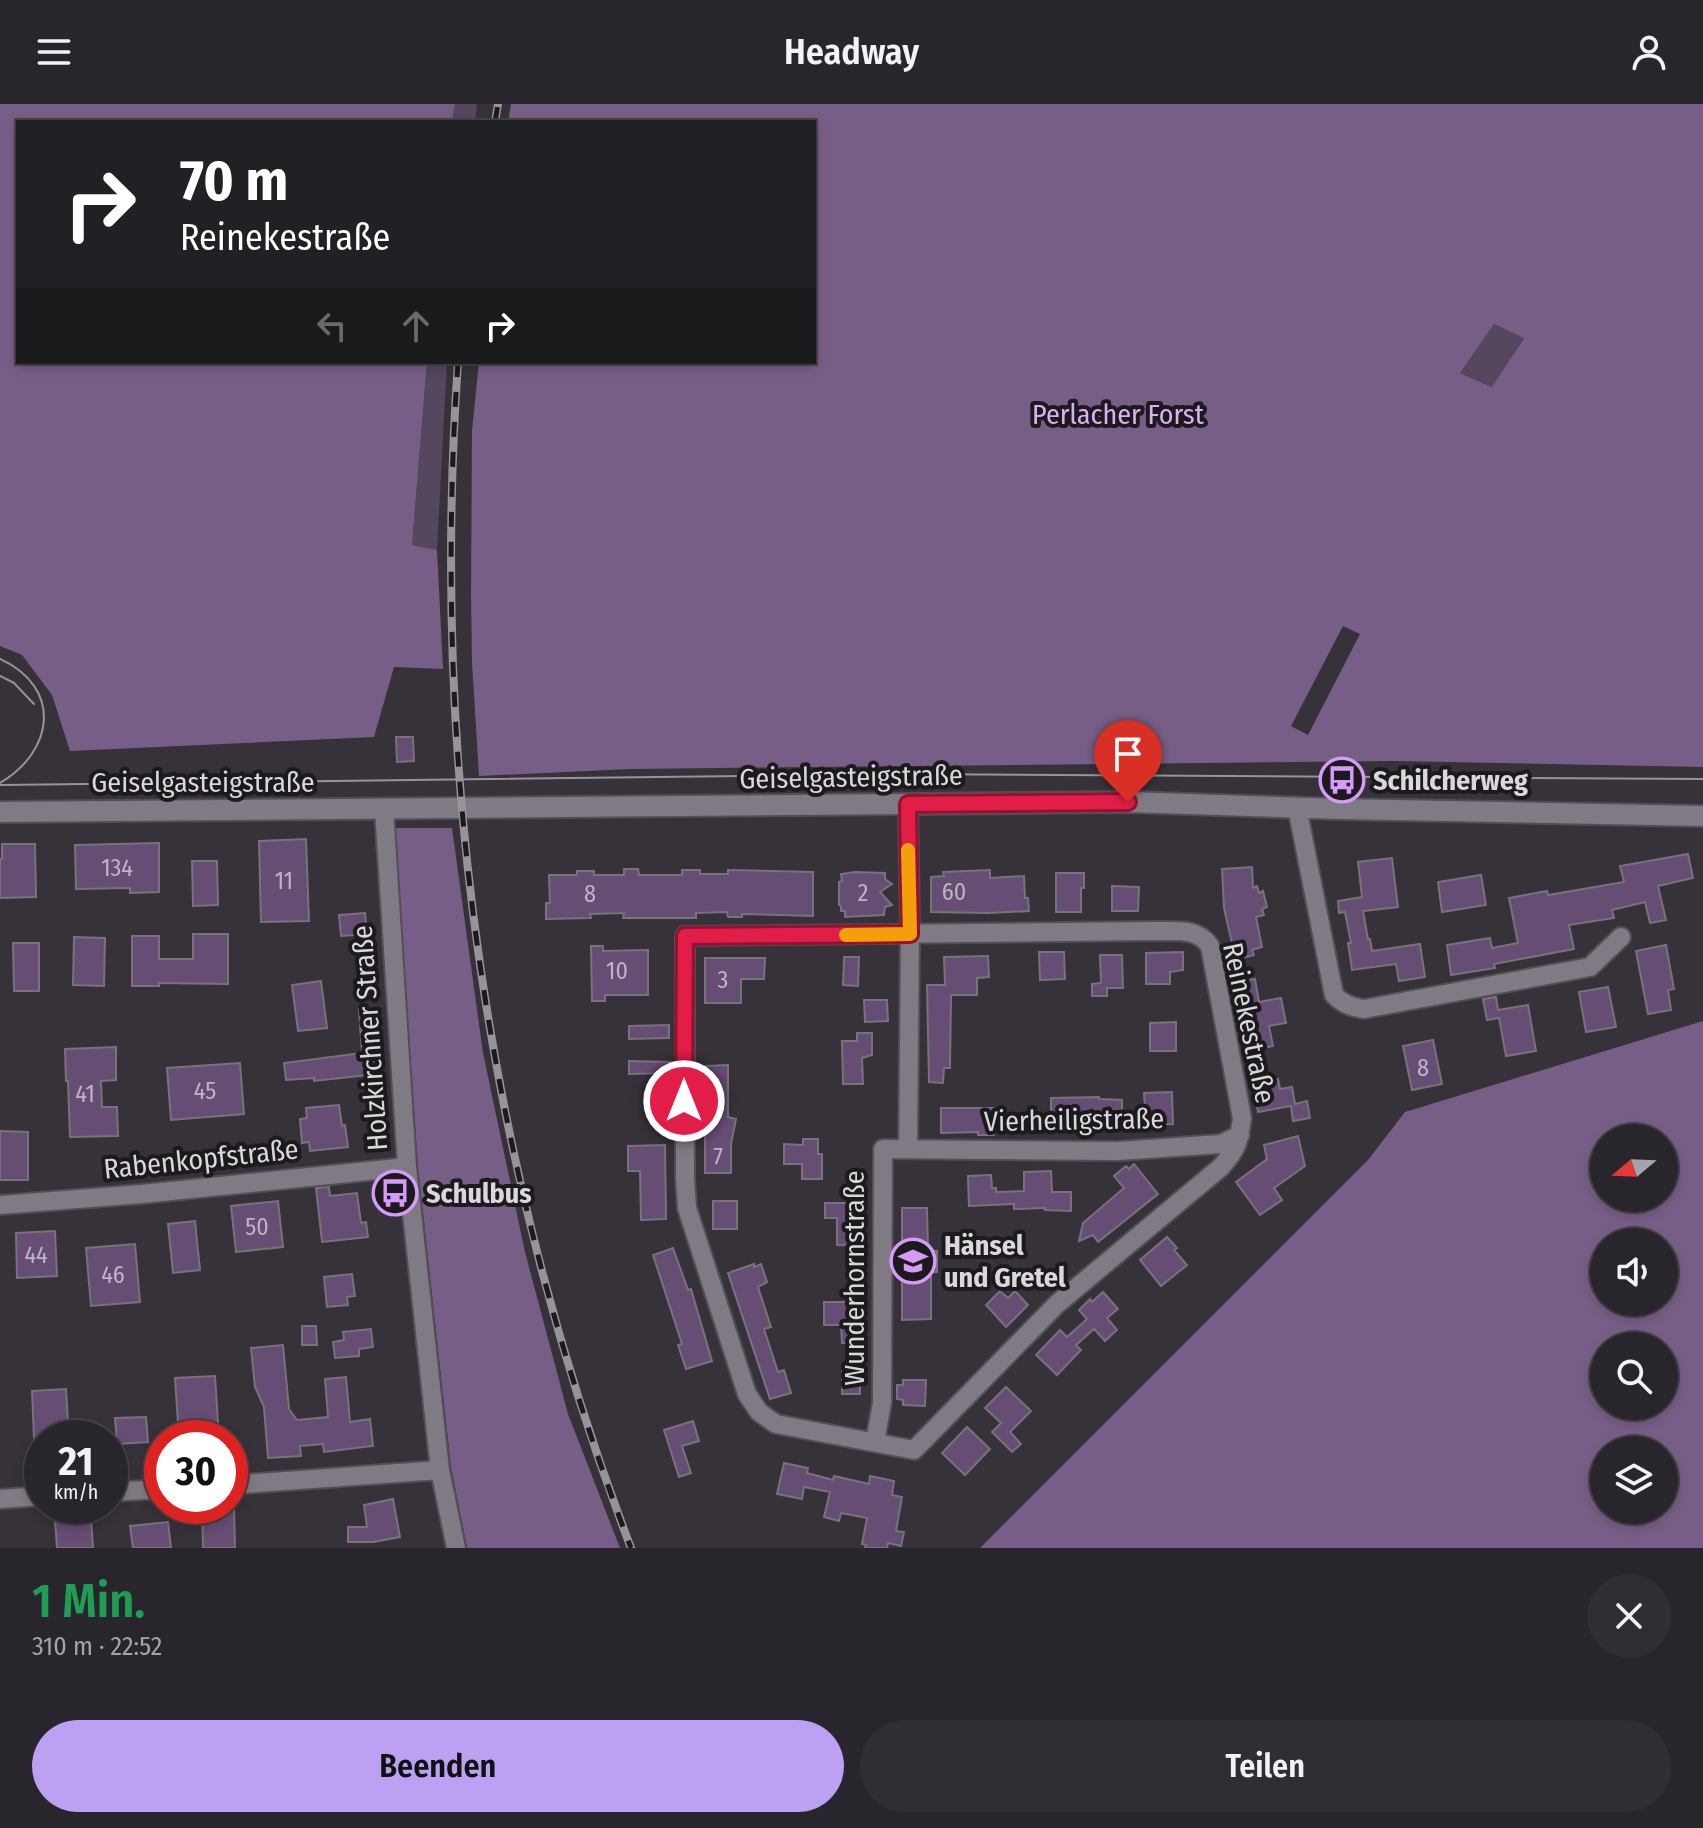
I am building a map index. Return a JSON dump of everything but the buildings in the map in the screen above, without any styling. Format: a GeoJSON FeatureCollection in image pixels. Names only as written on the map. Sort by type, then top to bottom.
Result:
{"type":"FeatureCollection","features":[{"type":"Feature","properties":{"kind":"main road","name":"Geiselgasteigstraße"},"geometry":{"type":"LineString","coordinates":[[0,812],[1128,802],[1703,816]]}},
{"type":"Feature","properties":{"kind":"street"},"geometry":{"type":"LineString","coordinates":[[908,804],[908,1149]]}},
{"type":"Feature","properties":{"kind":"street"},"geometry":{"type":"LineString","coordinates":[[1297,807],[1334,995],[1351,1007],[1364,1009],[1590,967],[1621,937]]}},
{"type":"Feature","properties":{"kind":"street","name":"Holzkirchner Straße"},"geometry":{"type":"LineString","coordinates":[[384,809],[407,1167],[440,1470],[456,1548]]}},
{"type":"Feature","properties":{"kind":"street","name":"Reinekestraße"},"geometry":{"type":"LineString","coordinates":[[1153,931],[1189,932],[1203,936],[1210,946],[1242,1118],[1240,1135],[1234,1152],[1221,1167],[1057,1304],[914,1450],[776,1424],[759,1412],[747,1394],[687,1208],[685,936],[1153,931]]}},
{"type":"Feature","properties":{"kind":"street","name":"Vierheiligstraße"},"geometry":{"type":"LineString","coordinates":[[908,1149],[1118,1151],[1221,1144],[1240,1135]]}},
{"type":"Feature","properties":{"kind":"street","name":"Wunderhornstraße"},"geometry":{"type":"LineString","coordinates":[[875,1442],[882,1403],[883,1149],[908,1149]]}},
{"type":"Feature","properties":{"kind":"street","name":"Rabenkopfstraße"},"geometry":{"type":"LineString","coordinates":[[0,1205],[407,1167]]}},
{"type":"Feature","properties":{"kind":"street"},"geometry":{"type":"LineString","coordinates":[[248,1484],[440,1470]]}},
{"type":"Feature","properties":{"kind":"street"},"geometry":{"type":"LineString","coordinates":[[0,1499],[24,1497]]}},
{"type":"Feature","properties":{"kind":"shaded area"},"geometry":{"type":"Polygon","coordinates":[[[455,104],[477,104],[475,120],[452,120],[455,104]]]}},
{"type":"Feature","properties":{"kind":"shaded area"},"geometry":{"type":"Polygon","coordinates":[[[1494,324],[1524,337],[1493,387],[1460,373],[1494,324]]]}},
{"type":"Feature","properties":{"kind":"shaded area"},"geometry":{"type":"Polygon","coordinates":[[[427,364],[447,364],[437,550],[412,545],[427,364]]]}},
{"type":"Feature","properties":{"kind":"green space"},"geometry":{"type":"Polygon","coordinates":[[[0,104],[455,104],[452,120],[16,120],[16,364],[427,364],[412,545],[437,550],[443,669],[394,667],[374,737],[70,751],[52,695],[22,655],[0,646],[0,104]]]}},
{"type":"Feature","properties":{"kind":"green space","name":"Perlacher Forst"},"geometry":{"type":"Polygon","coordinates":[[[511,104],[1703,104],[1703,767],[1395,761],[630,769],[479,776],[472,662],[472,431],[479,364],[816,364],[816,120],[508,120],[511,104]],[[1494,324],[1460,373],[1492,387],[1524,338],[1494,324]],[[1343,626],[1291,726],[1308,735],[1360,634],[1343,626]]]}},
{"type":"Feature","properties":{"kind":"green space"},"geometry":{"type":"Polygon","coordinates":[[[394,828],[452,828],[483,1053],[525,1252],[568,1414],[620,1548],[467,1548],[451,1467],[418,1167],[394,828]]]}},
{"type":"Feature","properties":{"kind":"green space"},"geometry":{"type":"Polygon","coordinates":[[[1703,1021],[1703,1548],[980,1548],[1368,1160],[1405,1112],[1703,1021]]]}},
{"type":"Feature","properties":{"kind":"tram line"},"geometry":{"type":"LineString","coordinates":[[0,659],[20,671],[34,686],[42,703],[44,720],[32,754],[18,770],[0,783]]}},
{"type":"Feature","properties":{"kind":"tram line"},"geometry":{"type":"LineString","coordinates":[[0,676],[14,683],[34,704]]}},
{"type":"Feature","properties":{"kind":"tram line"},"geometry":{"type":"LineString","coordinates":[[0,785],[905,774],[1703,779]]}},
{"type":"Feature","properties":{"kind":"railway"},"geometry":{"type":"LineString","coordinates":[[495,120],[498,104]]}},
{"type":"Feature","properties":{"kind":"railway"},"geometry":{"type":"LineString","coordinates":[[458,364],[451,513],[453,664],[462,814],[480,964],[506,1113],[539,1260],[581,1406],[631,1548]]}},
{"type":"Feature","properties":{"kind":"slow traffic"},"geometry":{"type":"LineString","coordinates":[[846,935],[910,934],[908,850]]}},
{"type":"Feature","properties":{"kind":"place","name":"Schilcherweg"},"geometry":{"type":"Point","coordinates":[1342,780]}},
{"type":"Feature","properties":{"kind":"place","name":"Schulbus"},"geometry":{"type":"Point","coordinates":[395,1193]}},
{"type":"Feature","properties":{"kind":"place","name":"Hänsel und Gretel"},"geometry":{"type":"Point","coordinates":[913,1261]}},
{"type":"Feature","properties":{"kind":"route"},"geometry":{"type":"LineString","coordinates":[[684,1101],[685,936],[910,934],[908,804],[1128,802]]}}]}
